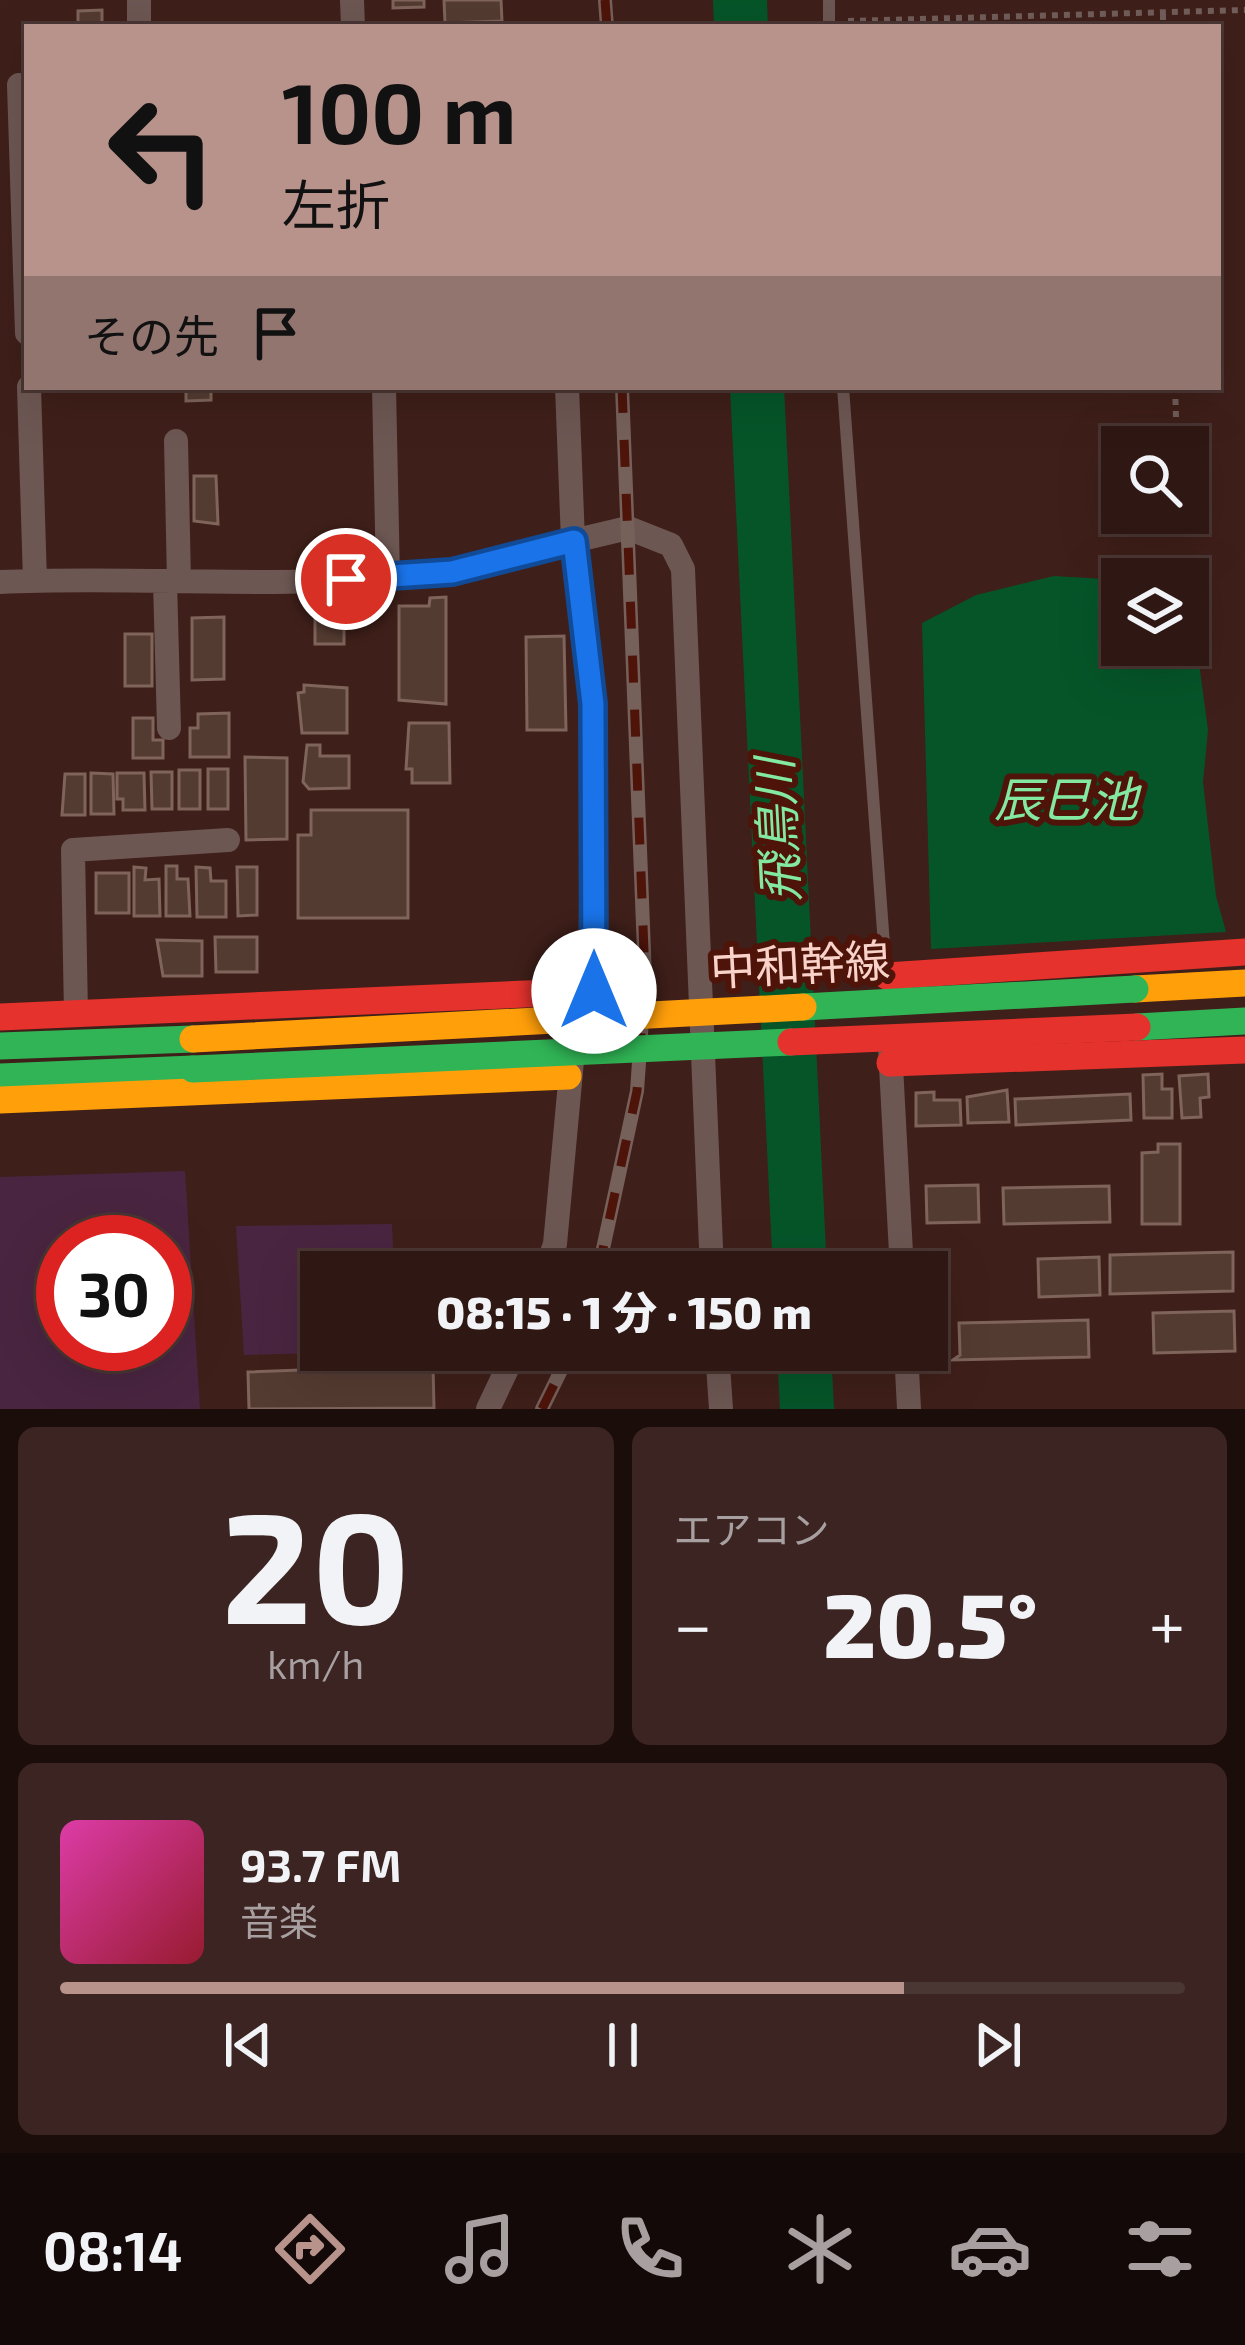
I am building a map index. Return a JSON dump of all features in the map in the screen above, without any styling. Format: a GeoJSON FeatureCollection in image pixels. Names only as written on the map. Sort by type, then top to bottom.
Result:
{"type":"FeatureCollection","features":[{"type":"Feature","properties":{"kind":"main road"},"geometry":{"type":"LineString","coordinates":[[886,976],[1245,952]]}},
{"type":"Feature","properties":{"kind":"main road","name":"中和幹線"},"geometry":{"type":"LineString","coordinates":[[0,1046],[1245,983]]}},
{"type":"Feature","properties":{"kind":"main road"},"geometry":{"type":"LineString","coordinates":[[0,1017],[594,991]]}},
{"type":"Feature","properties":{"kind":"main road","name":"中和幹線"},"geometry":{"type":"LineString","coordinates":[[0,1077],[1245,1021]]}},
{"type":"Feature","properties":{"kind":"main road"},"geometry":{"type":"LineString","coordinates":[[705,1032],[890,1024]]}},
{"type":"Feature","properties":{"kind":"main road"},"geometry":{"type":"LineString","coordinates":[[890,1063],[1245,1049]]}},
{"type":"Feature","properties":{"kind":"main road"},"geometry":{"type":"LineString","coordinates":[[0,1100],[568,1076]]}},
{"type":"Feature","properties":{"kind":"street"},"geometry":{"type":"LineString","coordinates":[[15,83],[24,270]]}},
{"type":"Feature","properties":{"kind":"street"},"geometry":{"type":"LineString","coordinates":[[29,390],[35,581]]}},
{"type":"Feature","properties":{"kind":"street"},"geometry":{"type":"LineString","coordinates":[[384,390],[388,578]]}},
{"type":"Feature","properties":{"kind":"street"},"geometry":{"type":"LineString","coordinates":[[552,1251],[568,1076],[594,991],[593,704],[574,541],[567,390]]}},
{"type":"Feature","properties":{"kind":"street"},"geometry":{"type":"LineString","coordinates":[[170,728],[176,442]]}},
{"type":"Feature","properties":{"kind":"street"},"geometry":{"type":"LineString","coordinates":[[0,583],[388,578],[499,563],[628,528],[671,545],[682,569],[711,1251]]}},
{"type":"Feature","properties":{"kind":"street"},"geometry":{"type":"LineString","coordinates":[[76,1014],[73,850],[228,841]]}},
{"type":"Feature","properties":{"kind":"street"},"geometry":{"type":"LineString","coordinates":[[890,1024],[901,1251]]}},
{"type":"Feature","properties":{"kind":"street"},"geometry":{"type":"LineString","coordinates":[[488,1409],[506,1371]]}},
{"type":"Feature","properties":{"kind":"street"},"geometry":{"type":"LineString","coordinates":[[718,1371],[721,1409]]}},
{"type":"Feature","properties":{"kind":"street"},"geometry":{"type":"LineString","coordinates":[[907,1371],[909,1409]]}},
{"type":"Feature","properties":{"kind":"lane"},"geometry":{"type":"LineString","coordinates":[[843,390],[890,1024]]}},
{"type":"Feature","properties":{"kind":"path"},"geometry":{"type":"LineString","coordinates":[[856,24],[1245,10]]}},
{"type":"Feature","properties":{"kind":"path"},"geometry":{"type":"LineString","coordinates":[[1163,14],[1163,24]]}},
{"type":"Feature","properties":{"kind":"path"},"geometry":{"type":"LineString","coordinates":[[1037,17],[1037,24]]}},
{"type":"Feature","properties":{"kind":"path"},"geometry":{"type":"LineString","coordinates":[[1175,390],[1177,426]]}},
{"type":"Feature","properties":{"kind":"shaded area"},"geometry":{"type":"Polygon","coordinates":[[[185,1171],[188,1215],[36,1215],[36,1371],[192,1371],[192,1282],[200,1409],[0,1409],[0,1177],[185,1171]]]}},
{"type":"Feature","properties":{"kind":"shaded area"},"geometry":{"type":"Polygon","coordinates":[[[392,1224],[393,1251],[300,1251],[300,1354],[244,1355],[236,1226],[392,1224]]]}},
{"type":"Feature","properties":{"kind":"water","name":"辰巳池"},"geometry":{"type":"Polygon","coordinates":[[[1054,576],[1101,579],[1101,666],[1199,666],[1208,730],[1203,782],[1216,896],[1226,932],[931,949],[922,623],[976,595],[1054,576]]]}},
{"type":"Feature","properties":{"kind":"building"},"geometry":{"type":"Polygon","coordinates":[[[393,0],[424,0],[424,7],[393,8],[393,0]]]}},
{"type":"Feature","properties":{"kind":"building"},"geometry":{"type":"Polygon","coordinates":[[[444,0],[501,0],[502,21],[445,23],[444,0]]]}},
{"type":"Feature","properties":{"kind":"building"},"geometry":{"type":"Polygon","coordinates":[[[102,10],[102,24],[78,24],[78,11],[102,10]]]}},
{"type":"Feature","properties":{"kind":"building"},"geometry":{"type":"Polygon","coordinates":[[[186,390],[211,390],[211,400],[186,401],[186,390]]]}},
{"type":"Feature","properties":{"kind":"building"},"geometry":{"type":"Polygon","coordinates":[[[194,476],[216,476],[218,524],[194,521],[194,476]]]}},
{"type":"Feature","properties":{"kind":"building"},"geometry":{"type":"Polygon","coordinates":[[[446,597],[446,704],[399,700],[399,606],[429,606],[430,598],[446,597]]]}},
{"type":"Feature","properties":{"kind":"building"},"geometry":{"type":"Polygon","coordinates":[[[315,602],[344,602],[344,644],[315,644],[315,602]]]}},
{"type":"Feature","properties":{"kind":"building"},"geometry":{"type":"Polygon","coordinates":[[[224,617],[224,679],[192,680],[192,618],[224,617]]]}},
{"type":"Feature","properties":{"kind":"building"},"geometry":{"type":"Polygon","coordinates":[[[125,634],[152,634],[152,686],[125,686],[125,634]]]}},
{"type":"Feature","properties":{"kind":"building"},"geometry":{"type":"Polygon","coordinates":[[[564,636],[566,730],[527,730],[526,637],[564,636]]]}},
{"type":"Feature","properties":{"kind":"building"},"geometry":{"type":"Polygon","coordinates":[[[304,685],[347,688],[347,733],[302,733],[298,693],[304,692],[304,685]]]}},
{"type":"Feature","properties":{"kind":"building"},"geometry":{"type":"Polygon","coordinates":[[[229,713],[229,757],[190,757],[190,728],[198,728],[198,714],[229,713]]]}},
{"type":"Feature","properties":{"kind":"building"},"geometry":{"type":"Polygon","coordinates":[[[133,718],[153,718],[153,740],[163,740],[163,758],[133,758],[133,718]]]}},
{"type":"Feature","properties":{"kind":"building"},"geometry":{"type":"Polygon","coordinates":[[[409,723],[449,723],[450,783],[412,783],[412,769],[406,769],[409,723]]]}},
{"type":"Feature","properties":{"kind":"building"},"geometry":{"type":"Polygon","coordinates":[[[307,745],[320,745],[320,756],[349,756],[349,788],[309,789],[303,782],[307,745]]]}},
{"type":"Feature","properties":{"kind":"building"},"geometry":{"type":"Polygon","coordinates":[[[245,757],[287,758],[287,839],[246,840],[245,757]]]}},
{"type":"Feature","properties":{"kind":"building"},"geometry":{"type":"Polygon","coordinates":[[[208,769],[228,769],[228,809],[208,809],[208,769]]]}},
{"type":"Feature","properties":{"kind":"building"},"geometry":{"type":"Polygon","coordinates":[[[179,770],[200,770],[200,809],[179,809],[179,770]]]}},
{"type":"Feature","properties":{"kind":"building"},"geometry":{"type":"Polygon","coordinates":[[[151,772],[172,772],[172,809],[152,809],[151,772]]]}},
{"type":"Feature","properties":{"kind":"building"},"geometry":{"type":"Polygon","coordinates":[[[91,773],[113,774],[114,814],[91,814],[91,773]]]}},
{"type":"Feature","properties":{"kind":"building"},"geometry":{"type":"Polygon","coordinates":[[[117,773],[144,773],[145,810],[123,810],[123,799],[117,799],[117,773]]]}},
{"type":"Feature","properties":{"kind":"building"},"geometry":{"type":"Polygon","coordinates":[[[65,774],[85,774],[85,815],[62,815],[65,774]]]}},
{"type":"Feature","properties":{"kind":"building"},"geometry":{"type":"Polygon","coordinates":[[[311,810],[408,810],[408,918],[298,918],[298,835],[311,835],[311,810]]]}},
{"type":"Feature","properties":{"kind":"building"},"geometry":{"type":"Polygon","coordinates":[[[166,866],[177,866],[177,879],[188,879],[190,916],[166,916],[166,866]]]}},
{"type":"Feature","properties":{"kind":"building"},"geometry":{"type":"Polygon","coordinates":[[[134,867],[146,868],[145,880],[159,879],[160,916],[134,916],[134,867]]]}},
{"type":"Feature","properties":{"kind":"building"},"geometry":{"type":"Polygon","coordinates":[[[196,867],[210,868],[211,881],[226,881],[226,917],[197,917],[196,867]]]}},
{"type":"Feature","properties":{"kind":"building"},"geometry":{"type":"Polygon","coordinates":[[[237,867],[257,867],[257,915],[238,916],[237,867]]]}},
{"type":"Feature","properties":{"kind":"building"},"geometry":{"type":"Polygon","coordinates":[[[96,873],[129,873],[129,913],[96,913],[96,873]]]}},
{"type":"Feature","properties":{"kind":"building"},"geometry":{"type":"Polygon","coordinates":[[[215,937],[257,937],[257,972],[216,972],[215,937]]]}},
{"type":"Feature","properties":{"kind":"building"},"geometry":{"type":"Polygon","coordinates":[[[157,940],[202,941],[202,976],[163,976],[157,940]]]}},
{"type":"Feature","properties":{"kind":"building"},"geometry":{"type":"Polygon","coordinates":[[[1162,1074],[1162,1089],[1172,1089],[1172,1118],[1144,1118],[1143,1075],[1162,1074]]]}},
{"type":"Feature","properties":{"kind":"building"},"geometry":{"type":"Polygon","coordinates":[[[1208,1074],[1209,1097],[1200,1098],[1201,1117],[1182,1118],[1179,1076],[1208,1074]]]}},
{"type":"Feature","properties":{"kind":"building"},"geometry":{"type":"Polygon","coordinates":[[[1007,1090],[1009,1122],[968,1123],[967,1097],[1007,1090]]]}},
{"type":"Feature","properties":{"kind":"building"},"geometry":{"type":"Polygon","coordinates":[[[934,1092],[934,1100],[960,1100],[961,1125],[916,1126],[916,1093],[934,1092]]]}},
{"type":"Feature","properties":{"kind":"building"},"geometry":{"type":"Polygon","coordinates":[[[1130,1094],[1131,1120],[1016,1125],[1015,1099],[1130,1094]]]}},
{"type":"Feature","properties":{"kind":"building"},"geometry":{"type":"Polygon","coordinates":[[[1158,1144],[1180,1144],[1180,1224],[1142,1224],[1142,1153],[1158,1152],[1158,1144]]]}},
{"type":"Feature","properties":{"kind":"building"},"geometry":{"type":"Polygon","coordinates":[[[978,1185],[979,1222],[927,1223],[926,1186],[978,1185]]]}},
{"type":"Feature","properties":{"kind":"building"},"geometry":{"type":"Polygon","coordinates":[[[1109,1186],[1110,1222],[1004,1224],[1003,1188],[1109,1186]]]}},
{"type":"Feature","properties":{"kind":"building"},"geometry":{"type":"Polygon","coordinates":[[[1233,1252],[1233,1291],[1110,1294],[1110,1255],[1233,1252]]]}},
{"type":"Feature","properties":{"kind":"building"},"geometry":{"type":"Polygon","coordinates":[[[1099,1257],[1100,1295],[1039,1297],[1038,1259],[1099,1257]]]}},
{"type":"Feature","properties":{"kind":"building"},"geometry":{"type":"Polygon","coordinates":[[[1234,1311],[1235,1351],[1154,1353],[1153,1313],[1234,1311]]]}},
{"type":"Feature","properties":{"kind":"building"},"geometry":{"type":"Polygon","coordinates":[[[1088,1320],[1089,1357],[953,1360],[960,1355],[959,1323],[1088,1320]]]}},
{"type":"Feature","properties":{"kind":"building"},"geometry":{"type":"Polygon","coordinates":[[[433,1371],[434,1408],[249,1409],[248,1372],[433,1371]]]}},
{"type":"Feature","properties":{"kind":"waterway","name":"飛鳥川"},"geometry":{"type":"LineString","coordinates":[[740,0],[741,24]]}},
{"type":"Feature","properties":{"kind":"waterway","name":"飛鳥川"},"geometry":{"type":"LineString","coordinates":[[757,390],[799,1251]]}},
{"type":"Feature","properties":{"kind":"waterway","name":"飛鳥川"},"geometry":{"type":"LineString","coordinates":[[805,1371],[807,1409]]}},
{"type":"Feature","properties":{"kind":"railway"},"geometry":{"type":"LineString","coordinates":[[605,0],[607,24]]}},
{"type":"Feature","properties":{"kind":"railway"},"geometry":{"type":"LineString","coordinates":[[603,1251],[637,1091],[645,977],[622,390]]}},
{"type":"Feature","properties":{"kind":"railway"},"geometry":{"type":"LineString","coordinates":[[542,1409],[561,1371]]}},
{"type":"Feature","properties":{"kind":"traffic: fast"},"geometry":{"type":"LineString","coordinates":[[803,1007],[1135,989]]}},
{"type":"Feature","properties":{"kind":"traffic: fast"},"geometry":{"type":"LineString","coordinates":[[1137,1027],[1245,1021]]}},
{"type":"Feature","properties":{"kind":"traffic: fast"},"geometry":{"type":"LineString","coordinates":[[0,1046],[193,1039]]}},
{"type":"Feature","properties":{"kind":"traffic: fast"},"geometry":{"type":"LineString","coordinates":[[193,1069],[791,1042]]}},
{"type":"Feature","properties":{"kind":"traffic: fast"},"geometry":{"type":"LineString","coordinates":[[0,1077],[193,1069]]}},
{"type":"Feature","properties":{"kind":"traffic: slow"},"geometry":{"type":"LineString","coordinates":[[1135,989],[1245,983]]}},
{"type":"Feature","properties":{"kind":"traffic: slow"},"geometry":{"type":"LineString","coordinates":[[193,1039],[803,1007]]}},
{"type":"Feature","properties":{"kind":"traffic: slow"},"geometry":{"type":"LineString","coordinates":[[0,1100],[568,1076]]}},
{"type":"Feature","properties":{"kind":"traffic: jam"},"geometry":{"type":"LineString","coordinates":[[887,976],[1245,952]]}},
{"type":"Feature","properties":{"kind":"traffic: jam"},"geometry":{"type":"LineString","coordinates":[[0,1017],[594,991]]}},
{"type":"Feature","properties":{"kind":"traffic: jam"},"geometry":{"type":"LineString","coordinates":[[791,1042],[1137,1027]]}},
{"type":"Feature","properties":{"kind":"traffic: jam"},"geometry":{"type":"LineString","coordinates":[[890,1063],[1245,1050]]}},
{"type":"Feature","properties":{"kind":"route"},"geometry":{"type":"LineString","coordinates":[[346,579],[452,572],[522,558],[574,541],[593,704],[594,991]]}}]}
